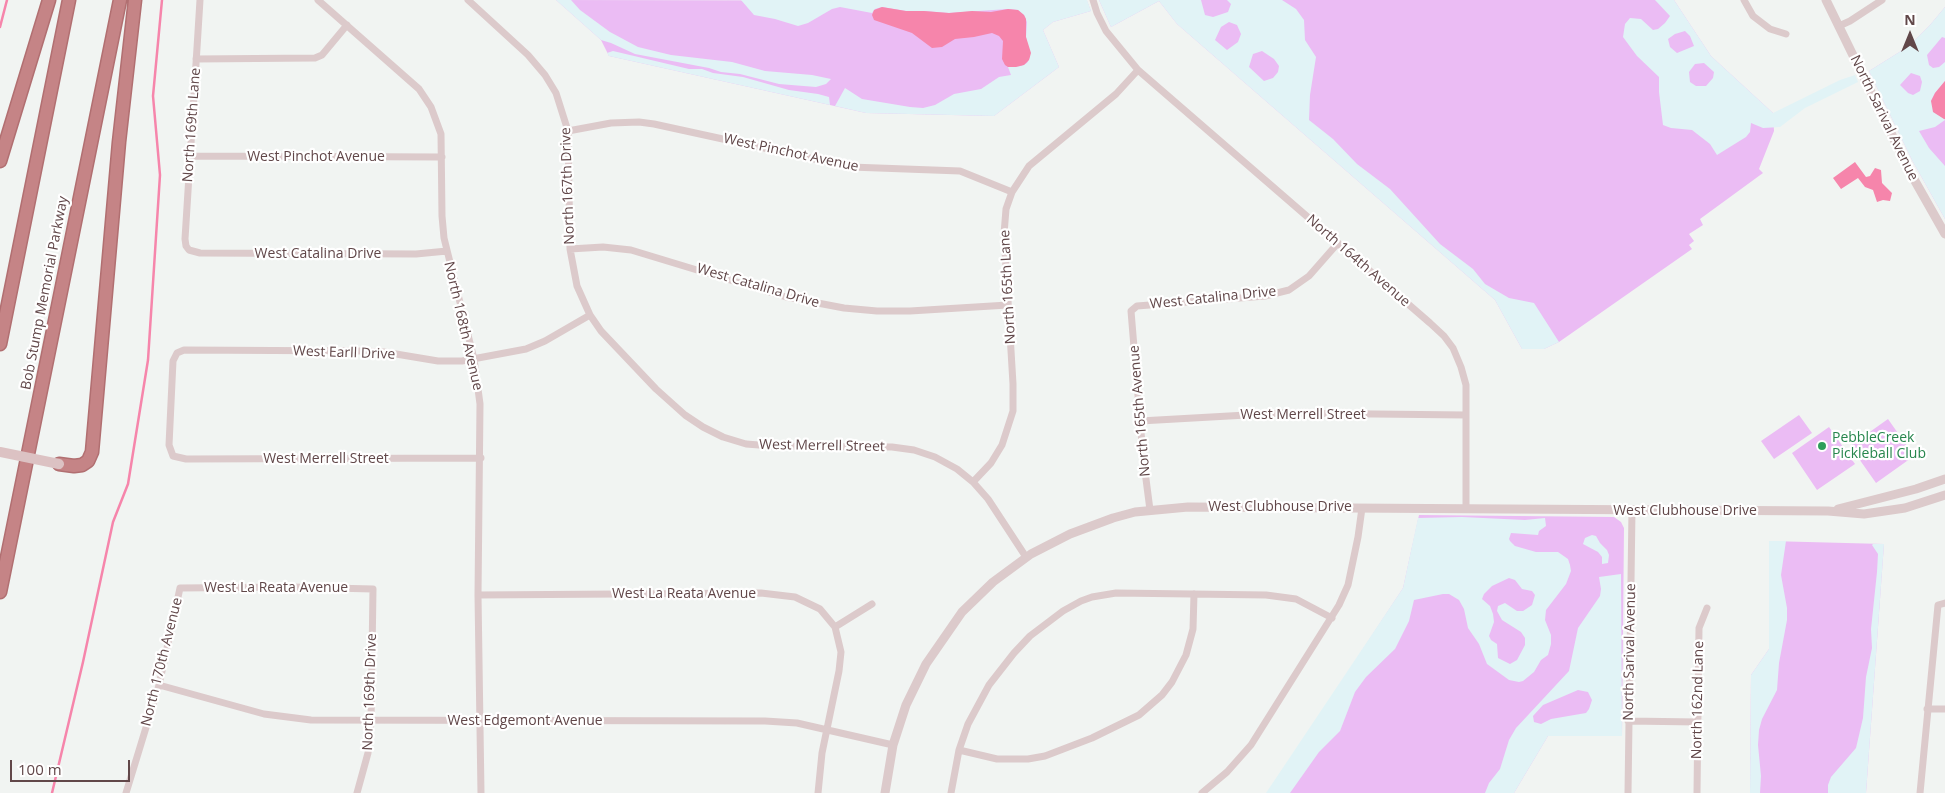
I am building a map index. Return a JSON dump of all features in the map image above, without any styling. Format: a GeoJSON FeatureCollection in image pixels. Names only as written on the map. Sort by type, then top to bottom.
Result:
{"type":"FeatureCollection","features":[{"type":"Feature","properties":{"kind":"highway"},"geometry":{"type":"LineString","coordinates":[[0,161],[49,0]]}},
{"type":"Feature","properties":{"kind":"highway"},"geometry":{"type":"LineString","coordinates":[[0,344],[69,0]]}},
{"type":"Feature","properties":{"kind":"highway","name":"Bob Stump Memorial Parkway"},"geometry":{"type":"LineString","coordinates":[[0,592],[120,0]]}},
{"type":"Feature","properties":{"kind":"highway"},"geometry":{"type":"LineString","coordinates":[[59,464],[82,465],[88,461],[92,452],[121,124],[135,0]]}},
{"type":"Feature","properties":{"kind":"main road"},"geometry":{"type":"LineString","coordinates":[[0,452],[59,464]]}},
{"type":"Feature","properties":{"kind":"street","name":"North 169th Lane"},"geometry":{"type":"LineString","coordinates":[[189,250],[184,239],[200,0]]}},
{"type":"Feature","properties":{"kind":"street","name":"North 168th Avenue"},"geometry":{"type":"LineString","coordinates":[[318,0],[419,89],[426,98],[439,125],[442,158],[442,221],[447,251],[474,359],[480,404],[481,458],[478,595],[480,793]]}},
{"type":"Feature","properties":{"kind":"street","name":"North 167th Drive"},"geometry":{"type":"LineString","coordinates":[[468,0],[528,55],[545,75],[561,104],[568,131],[570,250],[577,286],[590,315]]}},
{"type":"Feature","properties":{"kind":"street"},"geometry":{"type":"LineString","coordinates":[[1093,0],[1097,14],[1106,31],[1138,70]]}},
{"type":"Feature","properties":{"kind":"street"},"geometry":{"type":"LineString","coordinates":[[1744,0],[1753,16],[1770,29],[1786,34]]}},
{"type":"Feature","properties":{"kind":"street","name":"North Sarival Avenue"},"geometry":{"type":"LineString","coordinates":[[1826,0],[1911,174],[1945,234]]}},
{"type":"Feature","properties":{"kind":"street"},"geometry":{"type":"LineString","coordinates":[[1839,26],[1882,0]]}},
{"type":"Feature","properties":{"kind":"street"},"geometry":{"type":"LineString","coordinates":[[196,59],[315,58],[322,55],[347,25]]}},
{"type":"Feature","properties":{"kind":"street","name":"North 165th Lane"},"geometry":{"type":"LineString","coordinates":[[974,482],[991,463],[1002,445],[1013,411],[1004,219],[1012,192],[1030,166],[1116,94],[1138,70]]}},
{"type":"Feature","properties":{"kind":"street","name":"North 164th Avenue"},"geometry":{"type":"LineString","coordinates":[[1138,70],[1437,330],[1453,348],[1466,384],[1466,508]]}},
{"type":"Feature","properties":{"kind":"street","name":"West Pinchot Avenue"},"geometry":{"type":"LineString","coordinates":[[568,131],[618,123],[639,122],[654,124],[851,167],[960,171],[1012,192]]}},
{"type":"Feature","properties":{"kind":"street","name":"West Pinchot Avenue"},"geometry":{"type":"LineString","coordinates":[[190,156],[442,158]]}},
{"type":"Feature","properties":{"kind":"street","name":"West Catalina Drive"},"geometry":{"type":"LineString","coordinates":[[1131,311],[1137,306],[1265,296],[1289,290],[1309,276],[1338,243]]}},
{"type":"Feature","properties":{"kind":"street","name":"West Catalina Drive"},"geometry":{"type":"LineString","coordinates":[[570,250],[603,248],[630,250],[786,296],[844,308],[910,311],[1008,305]]}},
{"type":"Feature","properties":{"kind":"street","name":"West Catalina Drive"},"geometry":{"type":"LineString","coordinates":[[189,250],[200,253],[416,254],[447,251]]}},
{"type":"Feature","properties":{"kind":"street","name":"North 165th Avenue"},"geometry":{"type":"LineString","coordinates":[[1131,311],[1150,510]]}},
{"type":"Feature","properties":{"kind":"street","name":"West Merrell Street"},"geometry":{"type":"LineString","coordinates":[[590,315],[615,347],[677,409],[703,428],[723,437],[758,446],[903,448],[935,457],[957,469],[974,482],[988,499],[1026,557]]}},
{"type":"Feature","properties":{"kind":"street","name":"West Earll Drive"},"geometry":{"type":"LineString","coordinates":[[173,456],[169,445],[174,361],[177,353],[184,350],[384,352],[445,362],[516,352],[534,346],[590,315]]}},
{"type":"Feature","properties":{"kind":"street","name":"West Merrell Street"},"geometry":{"type":"LineString","coordinates":[[1140,421],[1290,413],[1466,415]]}},
{"type":"Feature","properties":{"kind":"street","name":"West Merrell Street"},"geometry":{"type":"LineString","coordinates":[[173,456],[186,459],[481,458]]}},
{"type":"Feature","properties":{"kind":"street","name":"West Clubhouse Drive"},"geometry":{"type":"LineString","coordinates":[[1828,511],[1916,489],[1945,479]]}},
{"type":"Feature","properties":{"kind":"street","name":"West Clubhouse Drive"},"geometry":{"type":"LineString","coordinates":[[885,793],[898,726],[915,684],[949,629],[962,612],[993,582],[1026,557],[1050,543],[1090,525],[1135,512],[1188,507],[1828,511],[1878,513],[1905,508],[1945,495]]}},
{"type":"Feature","properties":{"kind":"street"},"geometry":{"type":"LineString","coordinates":[[1202,793],[1227,772],[1251,745],[1332,618],[1348,584],[1362,508]]}},
{"type":"Feature","properties":{"kind":"street","name":"North Sarival Avenue"},"geometry":{"type":"LineString","coordinates":[[1628,793],[1632,510]]}},
{"type":"Feature","properties":{"kind":"street","name":"West La Reata Avenue"},"geometry":{"type":"LineString","coordinates":[[180,588],[291,587],[373,589]]}},
{"type":"Feature","properties":{"kind":"street","name":"North 170th Avenue"},"geometry":{"type":"LineString","coordinates":[[126,793],[159,685],[180,588]]}},
{"type":"Feature","properties":{"kind":"street","name":"North 169th Drive"},"geometry":{"type":"LineString","coordinates":[[357,793],[368,753],[371,722],[373,589]]}},
{"type":"Feature","properties":{"kind":"street"},"geometry":{"type":"LineString","coordinates":[[951,793],[959,750],[968,724],[1000,669],[1030,636],[1063,611],[1081,601],[1116,592],[1284,597],[1306,603],[1332,618]]}},
{"type":"Feature","properties":{"kind":"street","name":"West La Reata Avenue"},"geometry":{"type":"LineString","coordinates":[[478,595],[761,593],[795,597],[820,609],[835,627]]}},
{"type":"Feature","properties":{"kind":"street"},"geometry":{"type":"LineString","coordinates":[[959,750],[998,759],[1028,759],[1045,756],[1092,738],[1139,715],[1162,695],[1184,661],[1193,629],[1194,594]]}},
{"type":"Feature","properties":{"kind":"street"},"geometry":{"type":"LineString","coordinates":[[818,793],[822,753],[840,662],[841,652],[835,627],[872,604]]}},
{"type":"Feature","properties":{"kind":"street"},"geometry":{"type":"LineString","coordinates":[[1920,793],[1927,709],[1942,604]]}},
{"type":"Feature","properties":{"kind":"street","name":"North 162nd Lane"},"geometry":{"type":"LineString","coordinates":[[1697,793],[1699,628],[1707,608]]}},
{"type":"Feature","properties":{"kind":"street","name":"West Edgemont Avenue"},"geometry":{"type":"LineString","coordinates":[[159,685],[264,714],[311,720],[371,722],[765,721],[797,723],[893,745]]}},
{"type":"Feature","properties":{"kind":"street"},"geometry":{"type":"LineString","coordinates":[[1927,709],[1945,709]]}},
{"type":"Feature","properties":{"kind":"street"},"geometry":{"type":"LineString","coordinates":[[1628,720],[1698,722]]}},
{"type":"Feature","properties":{"kind":"shaded area"},"geometry":{"type":"Polygon","coordinates":[[[556,0],[1087,1],[1091,11],[1053,22],[1043,30],[1059,67],[994,116],[866,113],[609,56],[601,40],[556,0]]]}},
{"type":"Feature","properties":{"kind":"shaded area"},"geometry":{"type":"Polygon","coordinates":[[[1099,0],[1674,0],[1711,56],[1773,113],[1774,131],[1759,169],[1763,173],[1700,219],[1703,225],[1689,234],[1694,241],[1689,245],[1692,249],[1559,342],[1544,349],[1522,349],[1495,300],[1177,24],[1159,1],[1111,27],[1099,0]]]}},
{"type":"Feature","properties":{"kind":"shaded area"},"geometry":{"type":"Polygon","coordinates":[[[882,7],[906,11],[949,13],[1018,10],[1026,19],[1026,37],[1031,53],[1029,60],[1024,65],[1016,67],[1005,65],[1002,59],[1003,41],[999,36],[992,33],[955,39],[942,47],[932,48],[912,33],[874,20],[872,15],[874,10],[882,7]]]}},
{"type":"Feature","properties":{"kind":"shaded area"},"geometry":{"type":"Polygon","coordinates":[[[1945,7],[1945,219],[1912,160],[1869,71],[1909,46],[1945,7]]]}},
{"type":"Feature","properties":{"kind":"shaded area"},"geometry":{"type":"Polygon","coordinates":[[[1945,81],[1944,119],[1933,112],[1931,101],[1945,81]]]}},
{"type":"Feature","properties":{"kind":"shaded area"},"geometry":{"type":"Polygon","coordinates":[[[1855,162],[1866,177],[1870,176],[1875,168],[1881,170],[1882,183],[1892,193],[1890,201],[1883,200],[1877,202],[1873,190],[1865,187],[1858,178],[1841,189],[1833,178],[1855,162]]]}},
{"type":"Feature","properties":{"kind":"shaded area"},"geometry":{"type":"Polygon","coordinates":[[[1799,415],[1812,433],[1774,459],[1761,441],[1799,415]]]}},
{"type":"Feature","properties":{"kind":"shaded area"},"geometry":{"type":"Polygon","coordinates":[[[1888,419],[1914,456],[1876,483],[1850,446],[1888,419]]]}},
{"type":"Feature","properties":{"kind":"shaded area"},"geometry":{"type":"Polygon","coordinates":[[[1829,427],[1855,464],[1817,490],[1792,453],[1829,427]]]}},
{"type":"Feature","properties":{"kind":"shaded area"},"geometry":{"type":"Polygon","coordinates":[[[1419,515],[1614,517],[1621,522],[1624,528],[1622,736],[1548,736],[1514,793],[1267,793],[1403,588],[1419,515]]]}},
{"type":"Feature","properties":{"kind":"shaded area"},"geometry":{"type":"Polygon","coordinates":[[[1769,541],[1884,544],[1866,793],[1750,793],[1751,675],[1769,649],[1769,541]]]}},
{"type":"Feature","properties":{"kind":"sand"},"geometry":{"type":"Polygon","coordinates":[[[556,0],[571,0],[580,10],[610,32],[638,47],[671,55],[732,62],[765,71],[812,75],[831,79],[826,84],[816,87],[779,84],[740,74],[721,72],[635,54],[601,40],[556,0]]]}},
{"type":"Feature","properties":{"kind":"sand"},"geometry":{"type":"Polygon","coordinates":[[[741,0],[1087,0],[1091,11],[1053,22],[1043,30],[1059,67],[994,116],[866,113],[835,106],[845,88],[862,99],[923,108],[935,105],[954,94],[981,89],[999,77],[1011,75],[1008,67],[1021,66],[1027,63],[1030,57],[1026,37],[1027,22],[1024,15],[1018,10],[1008,9],[949,13],[906,11],[882,7],[875,9],[872,13],[840,7],[798,26],[754,15],[741,0]]]}},
{"type":"Feature","properties":{"kind":"sand"},"geometry":{"type":"Polygon","coordinates":[[[1099,0],[1201,0],[1205,15],[1213,17],[1228,12],[1231,4],[1227,0],[1282,0],[1296,9],[1304,20],[1305,40],[1316,57],[1310,95],[1309,120],[1333,139],[1357,164],[1390,189],[1440,244],[1473,269],[1485,284],[1509,298],[1534,303],[1559,342],[1544,349],[1522,349],[1495,300],[1177,24],[1159,1],[1111,27],[1099,0]],[[1229,22],[1221,27],[1215,40],[1227,50],[1238,42],[1241,34],[1237,25],[1229,22]],[[1262,51],[1253,54],[1249,67],[1264,81],[1273,78],[1278,72],[1279,66],[1274,59],[1262,51]]]}},
{"type":"Feature","properties":{"kind":"sand"},"geometry":{"type":"Polygon","coordinates":[[[1655,0],[1674,0],[1711,56],[1773,113],[1840,80],[1855,75],[1858,82],[1805,108],[1780,127],[1763,128],[1751,123],[1750,132],[1746,137],[1717,155],[1710,144],[1692,130],[1671,128],[1663,125],[1659,77],[1637,56],[1623,37],[1625,24],[1630,18],[1641,19],[1653,30],[1658,29],[1670,16],[1655,0]],[[1685,31],[1675,34],[1668,39],[1670,47],[1677,53],[1694,46],[1690,36],[1685,31]],[[1704,63],[1695,64],[1689,72],[1690,82],[1696,86],[1706,86],[1713,78],[1714,72],[1704,63]]]}},
{"type":"Feature","properties":{"kind":"sand"},"geometry":{"type":"Polygon","coordinates":[[[1945,7],[1945,38],[1942,37],[1927,55],[1929,65],[1933,68],[1939,67],[1945,62],[1945,81],[1931,101],[1945,120],[1935,127],[1919,131],[1929,148],[1945,166],[1945,219],[1912,160],[1869,71],[1909,46],[1945,7]],[[1911,73],[1900,85],[1913,95],[1920,91],[1922,82],[1920,76],[1911,73]]]}},
{"type":"Feature","properties":{"kind":"sand"},"geometry":{"type":"Polygon","coordinates":[[[613,51],[689,69],[702,69],[713,73],[743,77],[789,90],[818,94],[829,97],[830,105],[609,56],[607,53],[613,51]]]}},
{"type":"Feature","properties":{"kind":"sand"},"geometry":{"type":"Polygon","coordinates":[[[1462,517],[1525,520],[1545,518],[1546,526],[1539,531],[1538,535],[1511,533],[1509,539],[1515,546],[1536,552],[1558,552],[1568,559],[1571,571],[1566,584],[1546,610],[1545,620],[1551,635],[1548,655],[1541,660],[1534,672],[1523,681],[1509,680],[1487,664],[1479,644],[1468,628],[1464,609],[1459,600],[1449,594],[1443,594],[1414,600],[1409,621],[1395,649],[1366,677],[1355,692],[1340,731],[1319,752],[1290,793],[1266,793],[1403,588],[1418,518],[1462,517]],[[1509,578],[1492,586],[1482,599],[1490,606],[1493,614],[1494,622],[1489,636],[1497,644],[1498,658],[1510,664],[1517,660],[1525,645],[1525,638],[1521,632],[1502,620],[1497,611],[1498,606],[1505,603],[1517,611],[1523,611],[1532,605],[1535,595],[1532,591],[1522,589],[1515,580],[1509,578]]]}},
{"type":"Feature","properties":{"kind":"sand"},"geometry":{"type":"Polygon","coordinates":[[[1592,535],[1596,536],[1607,550],[1609,555],[1608,563],[1602,564],[1602,557],[1598,552],[1583,544],[1585,538],[1592,535]]]}},
{"type":"Feature","properties":{"kind":"sand"},"geometry":{"type":"Polygon","coordinates":[[[1769,541],[1786,541],[1781,575],[1787,608],[1787,620],[1779,663],[1777,690],[1762,719],[1759,730],[1760,793],[1750,793],[1751,675],[1769,649],[1769,541]]]}},
{"type":"Feature","properties":{"kind":"sand"},"geometry":{"type":"Polygon","coordinates":[[[1873,544],[1884,544],[1866,793],[1828,793],[1831,777],[1856,748],[1863,718],[1866,677],[1872,648],[1871,629],[1877,572],[1878,554],[1873,544]]]}},
{"type":"Feature","properties":{"kind":"sand"},"geometry":{"type":"Polygon","coordinates":[[[1621,574],[1622,736],[1548,736],[1514,793],[1485,793],[1489,783],[1500,769],[1509,740],[1516,728],[1569,671],[1578,628],[1600,596],[1599,577],[1621,574]],[[1578,690],[1543,705],[1533,716],[1534,722],[1541,724],[1551,719],[1586,713],[1592,700],[1588,692],[1578,690]]]}},
{"type":"Feature","properties":{"kind":"waterway"},"geometry":{"type":"LineString","coordinates":[[0,27],[7,0]]}},
{"type":"Feature","properties":{"kind":"waterway"},"geometry":{"type":"LineString","coordinates":[[52,793],[113,522],[128,484],[148,360],[160,175],[153,96],[162,0]]}},
{"type":"Feature","properties":{"kind":"place","name":"PebbleCreek Pickleball Club"},"geometry":{"type":"Point","coordinates":[1822,446]}}]}
